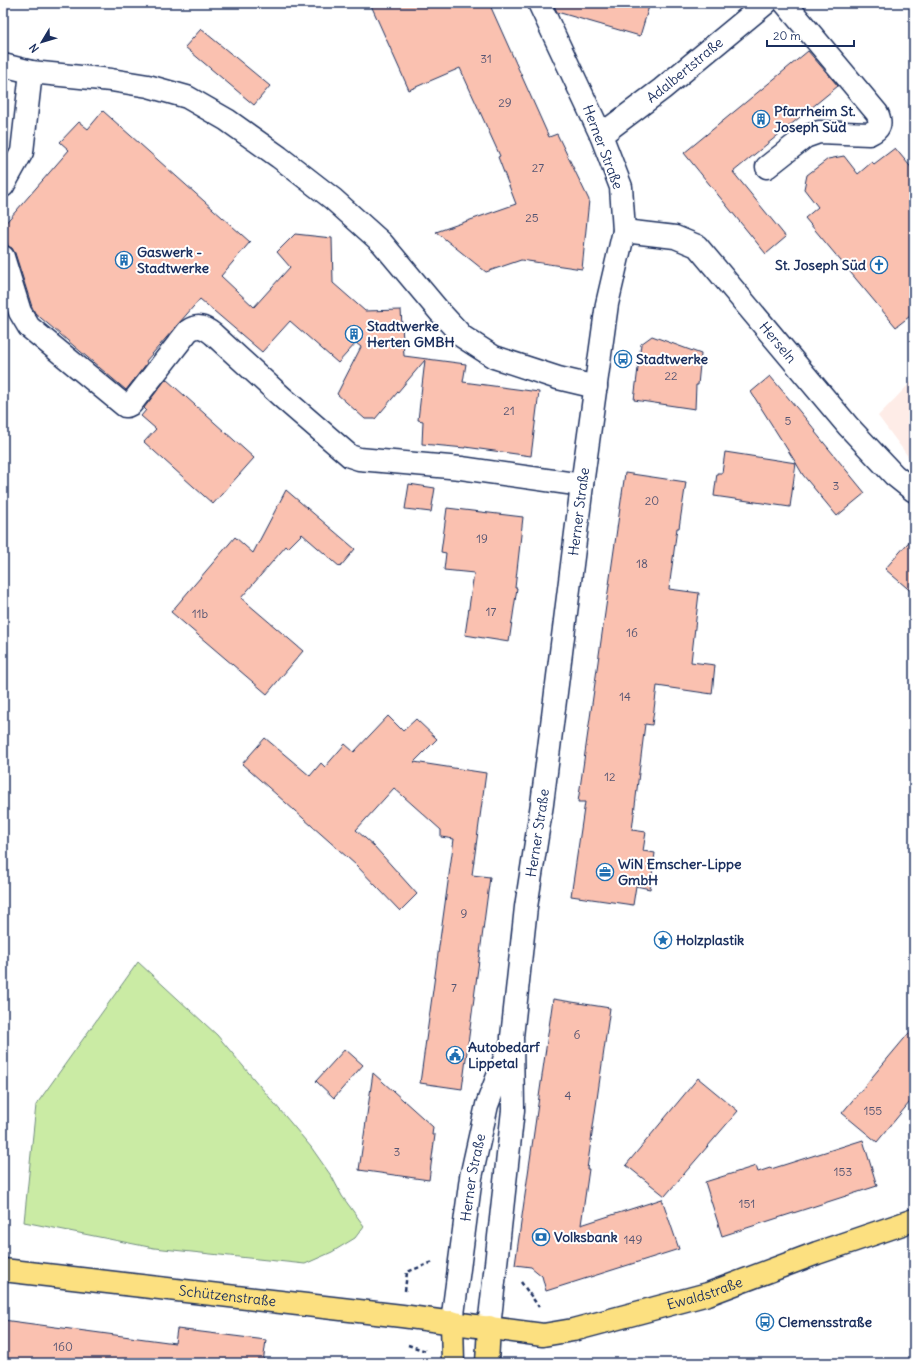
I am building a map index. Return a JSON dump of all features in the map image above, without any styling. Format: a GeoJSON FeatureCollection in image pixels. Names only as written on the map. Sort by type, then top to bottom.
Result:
{"type":"FeatureCollection","features":[{"type":"Feature","properties":{"kind":"main road","name":"Ewaldstraße"},"geometry":{"type":"LineString","coordinates":[[452,1322],[543,1335],[573,1330],[708,1294],[817,1253],[914,1220]]}},
{"type":"Feature","properties":{"kind":"main road","name":"Schützenstraße"},"geometry":{"type":"LineString","coordinates":[[3,1270],[452,1322]]}},
{"type":"Feature","properties":{"kind":"main road"},"geometry":{"type":"LineString","coordinates":[[452,1322],[453,1363]]}},
{"type":"Feature","properties":{"kind":"main road"},"geometry":{"type":"LineString","coordinates":[[487,1363],[489,1327]]}},
{"type":"Feature","properties":{"kind":"street","name":"Herner Straße"},"geometry":{"type":"LineString","coordinates":[[489,1327],[513,1110],[512,1037],[526,908],[542,804],[582,485],[607,304],[624,231],[621,187],[602,135],[539,3]]}},
{"type":"Feature","properties":{"kind":"street","name":"Adalbertstraße"},"geometry":{"type":"LineString","coordinates":[[602,135],[662,90],[766,3]]}},
{"type":"Feature","properties":{"kind":"street"},"geometry":{"type":"LineString","coordinates":[[767,167],[805,137],[812,134],[826,131],[869,134],[879,127],[880,120],[877,113],[785,3]]}},
{"type":"Feature","properties":{"kind":"street"},"geometry":{"type":"LineString","coordinates":[[3,65],[31,72],[111,80],[148,86],[187,97],[227,120],[279,157],[333,199],[382,243],[439,311],[463,336],[494,357],[558,378],[596,387]]}},
{"type":"Feature","properties":{"kind":"street"},"geometry":{"type":"LineString","coordinates":[[3,186],[22,152],[31,72]]}},
{"type":"Feature","properties":{"kind":"street","name":"Herseln"},"geometry":{"type":"LineString","coordinates":[[624,231],[675,237],[697,246],[848,426],[894,475],[914,491]]}},
{"type":"Feature","properties":{"kind":"street"},"geometry":{"type":"LineString","coordinates":[[3,257],[20,312],[29,327],[125,406],[131,404],[188,332],[193,327],[202,327],[213,334],[350,456],[359,459],[461,468],[582,485]]}},
{"type":"Feature","properties":{"kind":"street","name":"Herner Straße"},"geometry":{"type":"LineString","coordinates":[[452,1322],[471,1177],[487,1105],[512,1037]]}},
{"type":"Feature","properties":{"kind":"shaded area"},"geometry":{"type":"Polygon","coordinates":[[[914,379],[914,463],[878,416],[914,379]]]}},
{"type":"Feature","properties":{"kind":"green space"},"geometry":{"type":"Polygon","coordinates":[[[138,962],[217,1035],[311,1147],[332,1177],[342,1196],[364,1226],[355,1238],[332,1252],[305,1264],[154,1248],[24,1222],[36,1105],[138,962]]]}},
{"type":"Feature","properties":{"kind":"building"},"geometry":{"type":"Polygon","coordinates":[[[370,3],[489,3],[549,137],[557,134],[589,200],[582,269],[521,260],[486,272],[436,232],[516,204],[498,157],[500,156],[460,68],[409,90],[370,3]]]}},
{"type":"Feature","properties":{"kind":"building"},"geometry":{"type":"Polygon","coordinates":[[[553,3],[650,3],[640,36],[557,12],[553,3]]]}},
{"type":"Feature","properties":{"kind":"building"},"geometry":{"type":"Polygon","coordinates":[[[201,29],[270,86],[254,105],[185,47],[201,29]]]}},
{"type":"Feature","properties":{"kind":"building","name":"Pfarrheim St. Joseph Süd"},"geometry":{"type":"Polygon","coordinates":[[[808,51],[838,86],[733,172],[786,237],[766,254],[684,153],[808,51]]]}},
{"type":"Feature","properties":{"kind":"building","name":"Gaswerk - Stadtwerke"},"geometry":{"type":"Polygon","coordinates":[[[103,111],[250,242],[221,276],[254,307],[290,267],[277,252],[295,234],[332,238],[333,283],[365,311],[401,310],[404,356],[466,364],[463,382],[539,392],[531,456],[465,447],[422,444],[423,421],[418,420],[425,360],[375,419],[365,419],[337,394],[361,347],[356,343],[338,363],[290,321],[262,352],[200,299],[146,361],[147,363],[126,390],[35,313],[15,253],[12,248],[8,246],[3,232],[3,226],[69,150],[60,142],[79,122],[88,129],[103,111]]]}},
{"type":"Feature","properties":{"kind":"building","name":"St. Joseph Süd"},"geometry":{"type":"Polygon","coordinates":[[[895,148],[914,171],[914,313],[896,327],[805,218],[818,207],[804,189],[807,175],[828,159],[844,156],[858,174],[872,162],[874,164],[895,148]]]}},
{"type":"Feature","properties":{"kind":"building"},"geometry":{"type":"Polygon","coordinates":[[[652,336],[701,354],[698,385],[696,385],[695,409],[634,400],[641,344],[652,336]]]}},
{"type":"Feature","properties":{"kind":"building"},"geometry":{"type":"Polygon","coordinates":[[[770,376],[865,493],[837,516],[803,475],[751,392],[770,376]]]}},
{"type":"Feature","properties":{"kind":"building"},"geometry":{"type":"Polygon","coordinates":[[[166,379],[254,458],[213,504],[144,442],[156,429],[141,416],[146,410],[144,408],[166,379]]]}},
{"type":"Feature","properties":{"kind":"building"},"geometry":{"type":"Polygon","coordinates":[[[725,452],[796,463],[790,507],[714,496],[717,473],[722,473],[725,452]]]}},
{"type":"Feature","properties":{"kind":"building"},"geometry":{"type":"Polygon","coordinates":[[[625,473],[686,482],[679,528],[677,528],[669,589],[699,593],[691,662],[715,665],[712,694],[657,686],[652,725],[645,724],[632,830],[646,832],[643,851],[655,853],[650,889],[636,886],[633,905],[571,896],[585,802],[578,802],[625,473]]]}},
{"type":"Feature","properties":{"kind":"building"},"geometry":{"type":"Polygon","coordinates":[[[409,484],[435,488],[431,512],[405,509],[409,484]]]}},
{"type":"Feature","properties":{"kind":"building"},"geometry":{"type":"Polygon","coordinates":[[[286,490],[355,549],[340,567],[302,534],[288,548],[286,546],[241,598],[303,651],[267,694],[171,612],[235,537],[253,553],[286,490]]]}},
{"type":"Feature","properties":{"kind":"building"},"geometry":{"type":"Polygon","coordinates":[[[447,508],[523,517],[515,588],[517,588],[509,642],[465,635],[474,573],[444,570],[446,553],[441,552],[447,508]]]}},
{"type":"Feature","properties":{"kind":"building"},"geometry":{"type":"Polygon","coordinates":[[[914,536],[914,594],[885,569],[914,536]]]}},
{"type":"Feature","properties":{"kind":"building"},"geometry":{"type":"Polygon","coordinates":[[[388,716],[403,731],[416,719],[437,739],[414,762],[486,773],[472,875],[490,877],[462,1089],[420,1083],[454,839],[441,837],[441,830],[394,788],[356,830],[374,846],[417,894],[400,911],[356,865],[242,764],[265,738],[310,776],[321,763],[325,767],[345,744],[354,752],[388,716]]]}},
{"type":"Feature","properties":{"kind":"building"},"geometry":{"type":"Polygon","coordinates":[[[553,999],[610,1008],[587,1169],[589,1169],[581,1225],[662,1199],[679,1249],[546,1291],[542,1276],[531,1267],[515,1265],[553,999]]]}},
{"type":"Feature","properties":{"kind":"building"},"geometry":{"type":"Polygon","coordinates":[[[914,1027],[914,1097],[877,1142],[842,1113],[914,1027]]]}},
{"type":"Feature","properties":{"kind":"building"},"geometry":{"type":"Polygon","coordinates":[[[345,1049],[363,1065],[334,1098],[316,1081],[345,1049]]]}},
{"type":"Feature","properties":{"kind":"building"},"geometry":{"type":"Polygon","coordinates":[[[373,1073],[433,1127],[432,1135],[435,1135],[429,1180],[359,1170],[373,1073]]]}},
{"type":"Feature","properties":{"kind":"building"},"geometry":{"type":"Polygon","coordinates":[[[698,1078],[738,1111],[665,1196],[626,1165],[698,1078]]]}},
{"type":"Feature","properties":{"kind":"building"},"geometry":{"type":"Polygon","coordinates":[[[863,1140],[877,1186],[722,1236],[705,1182],[756,1166],[758,1172],[771,1169],[863,1140]]]}},
{"type":"Feature","properties":{"kind":"building"},"geometry":{"type":"Polygon","coordinates":[[[3,1320],[175,1343],[177,1329],[266,1340],[263,1363],[3,1363],[3,1320]]]}},
{"type":"Feature","properties":{"kind":"place","name":"Pfarrheim St. Joseph Süd"},"geometry":{"type":"Point","coordinates":[761,119]}},
{"type":"Feature","properties":{"kind":"place","name":"Gaswerk - Stadtwerke"},"geometry":{"type":"Point","coordinates":[124,260]}},
{"type":"Feature","properties":{"kind":"place","name":"St. Joseph Süd"},"geometry":{"type":"Point","coordinates":[879,265]}},
{"type":"Feature","properties":{"kind":"place","name":"Stadtwerke Herten GMBH"},"geometry":{"type":"Point","coordinates":[354,334]}},
{"type":"Feature","properties":{"kind":"place","name":"Stadtwerke"},"geometry":{"type":"Point","coordinates":[623,359]}},
{"type":"Feature","properties":{"kind":"place","name":"WiN Emscher-Lippe GmbH"},"geometry":{"type":"Point","coordinates":[605,872]}},
{"type":"Feature","properties":{"kind":"place","name":"Holzplastik"},"geometry":{"type":"Point","coordinates":[663,940]}},
{"type":"Feature","properties":{"kind":"place","name":"Autobedarf Lippetal"},"geometry":{"type":"Point","coordinates":[455,1055]}},
{"type":"Feature","properties":{"kind":"place","name":"Volksbank"},"geometry":{"type":"Point","coordinates":[541,1237]}},
{"type":"Feature","properties":{"kind":"place","name":"Clemensstraße"},"geometry":{"type":"Point","coordinates":[765,1322]}}]}
